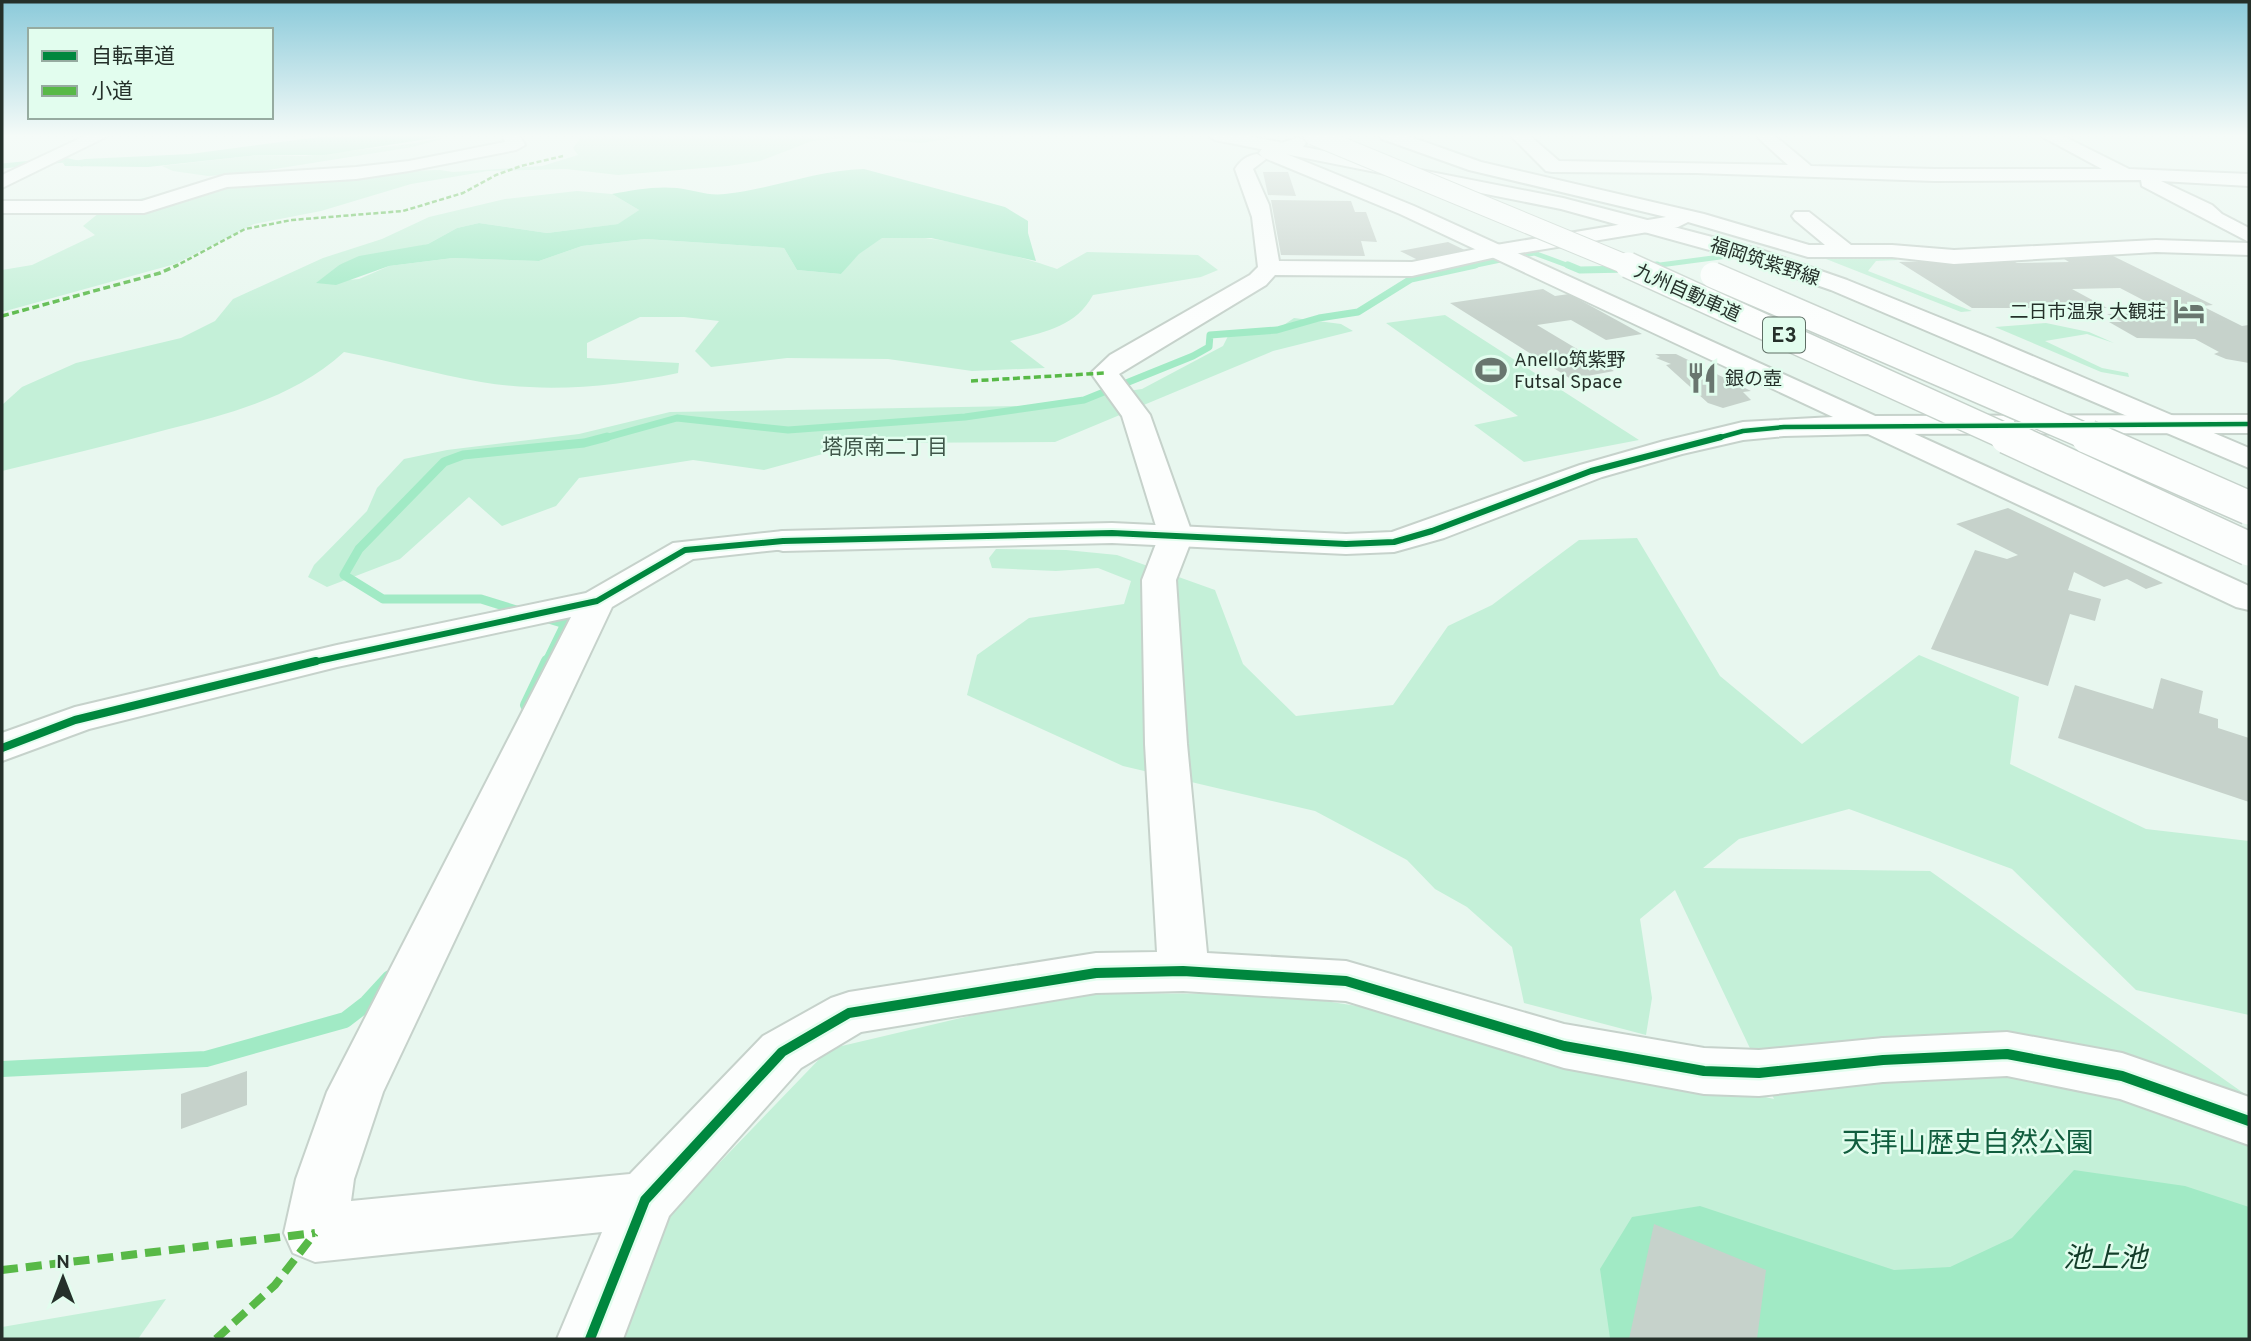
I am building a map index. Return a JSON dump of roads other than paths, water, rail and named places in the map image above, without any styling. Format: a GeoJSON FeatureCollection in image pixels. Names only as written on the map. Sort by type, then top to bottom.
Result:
{"type":"FeatureCollection","features":[{"type":"Feature","properties":{"kind":"main road"},"geometry":{"type":"LineString","coordinates":[[2,207],[144,207],[173,198]]}},
{"type":"Feature","properties":{"kind":"main road"},"geometry":{"type":"LineString","coordinates":[[1183,971],[1166,744],[1159,580],[1176,536],[1136,415],[1104,373],[1119,361],[1258,280],[1269,268],[1266,226],[1258,198]]}},
{"type":"Feature","properties":{"kind":"main road"},"geometry":{"type":"LineString","coordinates":[[1380,198],[2249,599]]}},
{"type":"Feature","properties":{"kind":"main road","name":"九州自動車道"},"geometry":{"type":"LineString","coordinates":[[1453,198],[1513,216],[1692,293],[2249,549]]}},
{"type":"Feature","properties":{"kind":"main road","name":"九州自動車道"},"geometry":{"type":"LineString","coordinates":[[1517,198],[1662,254]]}},
{"type":"Feature","properties":{"kind":"main road","name":"福岡筑紫野線"},"geometry":{"type":"LineString","coordinates":[[1527,198],[1645,225],[1750,254],[1839,285],[2249,459]]}},
{"type":"Feature","properties":{"kind":"main road","name":"福岡筑紫野線"},"geometry":{"type":"LineString","coordinates":[[1571,198],[1674,221],[1853,278],[2006,339],[2249,444]]}},
{"type":"Feature","properties":{"kind":"main road"},"geometry":{"type":"LineString","coordinates":[[1612,198],[1697,218],[1808,251],[1954,257],[2156,246],[2249,249]]}},
{"type":"Feature","properties":{"kind":"main road"},"geometry":{"type":"LineString","coordinates":[[2180,198],[2249,236]]}},
{"type":"Feature","properties":{"kind":"main road"},"geometry":{"type":"LineString","coordinates":[[1802,216],[1846,251]]}},
{"type":"Feature","properties":{"kind":"main road"},"geometry":{"type":"LineString","coordinates":[[1269,268],[1412,269],[1496,251],[1697,218]]}},
{"type":"Feature","properties":{"kind":"main road","name":"九州自動車道"},"geometry":{"type":"LineString","coordinates":[[1687,264],[1953,377],[2249,508]]}},
{"type":"Feature","properties":{"kind":"main road"},"geometry":{"type":"LineString","coordinates":[[2,748],[89,716],[337,656],[597,601],[685,550],[783,541],[1112,533],[1346,544],[1394,542],[1456,522],[1591,471],[1720,436],[1784,426],[2249,424]]}},
{"type":"Feature","properties":{"kind":"main road"},"geometry":{"type":"LineString","coordinates":[[597,601],[355,1092],[325,1179],[315,1233],[645,1200]]}},
{"type":"Feature","properties":{"kind":"main road"},"geometry":{"type":"LineString","coordinates":[[590,1339],[645,1200],[782,1052],[849,1013],[1096,973],[1183,971],[1346,981],[1564,1046],[1704,1071],[1759,1073],[1883,1059],[2007,1054],[2122,1076],[2249,1121]]}},
{"type":"Feature","properties":{"kind":"water"},"geometry":{"type":"Polygon","coordinates":[[[618,198],[970,198],[1005,207],[1028,221],[1028,233],[1036,261],[931,238],[882,238],[859,254],[841,274],[797,270],[784,248],[645,239],[582,246],[539,261],[453,258],[389,266],[336,285],[316,283],[339,265],[359,256],[428,244],[457,228],[479,223],[547,233],[618,224],[639,210],[618,198]]]}},
{"type":"Feature","properties":{"kind":"water","name":"池上池"},"geometry":{"type":"Polygon","coordinates":[[[2074,1170],[2185,1186],[2249,1207],[2249,1339],[1610,1338],[1600,1269],[1632,1217],[1700,1206],[1894,1270],[1950,1267],[2012,1238],[2074,1170]]]}},
{"type":"Feature","properties":{"kind":"waterway"},"geometry":{"type":"LineString","coordinates":[[1467,267],[1534,253],[1572,267]]}},
{"type":"Feature","properties":{"kind":"waterway"},"geometry":{"type":"LineString","coordinates":[[1657,265],[1645,267],[1735,255]]}},
{"type":"Feature","properties":{"kind":"waterway"},"geometry":{"type":"LineString","coordinates":[[601,439],[677,418],[788,430],[965,417],[1084,400],[1193,356],[1209,347],[1210,335],[1277,330],[1319,318],[1358,312],[1411,279],[1475,265]]}},
{"type":"Feature","properties":{"kind":"waterway"},"geometry":{"type":"LineString","coordinates":[[1568,265],[1580,270],[1629,269]]}},
{"type":"Feature","properties":{"kind":"waterway"},"geometry":{"type":"LineString","coordinates":[[523,612],[481,599],[383,599],[344,575],[359,549],[444,462],[463,455],[584,443],[607,437]]}},
{"type":"Feature","properties":{"kind":"waterway"},"geometry":{"type":"LineString","coordinates":[[542,617],[565,624],[546,663]]}},
{"type":"Feature","properties":{"kind":"waterway"},"geometry":{"type":"LineString","coordinates":[[526,705],[547,661]]}},
{"type":"Feature","properties":{"kind":"waterway"},"geometry":{"type":"LineString","coordinates":[[2,1069],[206,1059],[345,1020],[367,1003],[390,978]]}},
{"type":"Feature","properties":{"kind":"place","name":"二日市温泉 大観荘"},"geometry":{"type":"Point","coordinates":[2189,311]}},
{"type":"Feature","properties":{"kind":"place","name":"Anello筑紫野 Futsal Space"},"geometry":{"type":"Point","coordinates":[1491,370]}},
{"type":"Feature","properties":{"kind":"place","name":"銀の壺"},"geometry":{"type":"Point","coordinates":[1702,378]}},
{"type":"Feature","properties":{"kind":"district","name":"塔原南二丁目"},"geometry":{"type":"Point","coordinates":[885,447]}},
{"type":"Feature","properties":{"kind":"park label","name":"天拝山歴史自然公園"},"geometry":{"type":"Point","coordinates":[1968,1142]}}]}
